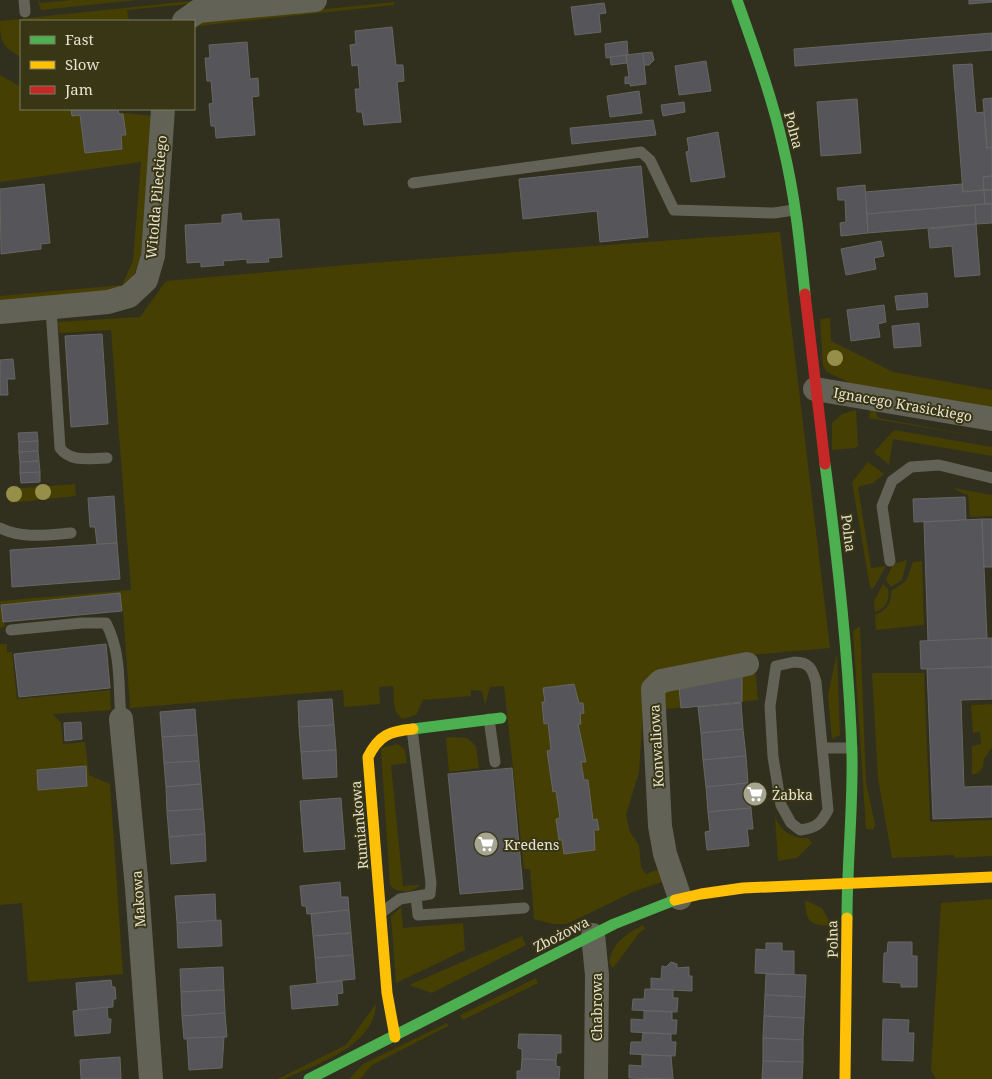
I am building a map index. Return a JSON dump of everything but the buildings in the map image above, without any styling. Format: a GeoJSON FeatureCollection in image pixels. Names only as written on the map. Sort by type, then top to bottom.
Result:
{"type":"FeatureCollection","features":[{"type":"Feature","properties":{"kind":"street"},"geometry":{"type":"LineString","coordinates":[[185,20],[198,11],[305,0]]}},
{"type":"Feature","properties":{"kind":"street","name":"Polna"},"geometry":{"type":"LineString","coordinates":[[737,0],[779,130],[789,171],[840,579],[848,663],[852,748],[851,835],[847,885],[848,986],[844,1079]]}},
{"type":"Feature","properties":{"kind":"street","name":"Witolda Pileckiego"},"geometry":{"type":"LineString","coordinates":[[0,312],[108,302],[129,296],[146,280],[153,256],[163,110]]}},
{"type":"Feature","properties":{"kind":"street","name":"Ignacego Krasickiego"},"geometry":{"type":"LineString","coordinates":[[815,389],[992,419]]}},
{"type":"Feature","properties":{"kind":"street","name":"Konwaliowa"},"geometry":{"type":"LineString","coordinates":[[680,898],[665,854],[660,826],[653,689],[661,681],[747,664]]}},
{"type":"Feature","properties":{"kind":"street","name":"Rumiankowa"},"geometry":{"type":"LineString","coordinates":[[395,1036],[387,994],[368,757],[374,745],[382,736],[393,731],[495,718]]}},
{"type":"Feature","properties":{"kind":"street","name":"Makowa"},"geometry":{"type":"LineString","coordinates":[[121,719],[137,888],[150,1079]]}},
{"type":"Feature","properties":{"kind":"street","name":"Zbożowa"},"geometry":{"type":"LineString","coordinates":[[314,1078],[593,935],[635,915],[680,898],[720,891],[799,884],[847,885],[992,877]]}},
{"type":"Feature","properties":{"kind":"street","name":"Chabrowa"},"geometry":{"type":"LineString","coordinates":[[593,935],[597,975],[596,1079]]}},
{"type":"Feature","properties":{"kind":"lane"},"geometry":{"type":"LineString","coordinates":[[414,183],[641,152],[650,160],[674,210],[774,213],[794,210]]}},
{"type":"Feature","properties":{"kind":"lane"},"geometry":{"type":"LineString","coordinates":[[50,308],[60,448],[64,454],[76,459],[107,458]]}},
{"type":"Feature","properties":{"kind":"lane"},"geometry":{"type":"LineString","coordinates":[[890,561],[882,506],[892,481],[911,467],[939,465],[992,478]]}},
{"type":"Feature","properties":{"kind":"lane"},"geometry":{"type":"LineString","coordinates":[[0,528],[28,536],[71,534]]}},
{"type":"Feature","properties":{"kind":"lane"},"geometry":{"type":"LineString","coordinates":[[11,630],[82,623],[106,623],[114,638],[120,669],[121,719]]}},
{"type":"Feature","properties":{"kind":"lane"},"geometry":{"type":"LineString","coordinates":[[804,662],[812,669],[816,682],[823,748],[828,810],[821,824],[812,829],[800,830],[791,824],[781,805],[773,757],[770,706],[776,666],[804,662]]}},
{"type":"Feature","properties":{"kind":"lane"},"geometry":{"type":"LineString","coordinates":[[495,718],[495,762]]}},
{"type":"Feature","properties":{"kind":"lane"},"geometry":{"type":"LineString","coordinates":[[380,914],[400,899],[430,894],[431,883],[412,728]]}},
{"type":"Feature","properties":{"kind":"lane"},"geometry":{"type":"LineString","coordinates":[[823,748],[852,748]]}},
{"type":"Feature","properties":{"kind":"lane"},"geometry":{"type":"LineString","coordinates":[[416,897],[418,915],[524,908]]}},
{"type":"Feature","properties":{"kind":"shaded area"},"geometry":{"type":"Polygon","coordinates":[[[38,0],[41,3],[70,0],[136,0],[41,10],[38,0]]]}},
{"type":"Feature","properties":{"kind":"shaded area"},"geometry":{"type":"Polygon","coordinates":[[[201,0],[230,0],[127,10],[129,20],[20,20],[20,56],[6,47],[2,39],[0,21],[201,0]]]}},
{"type":"Feature","properties":{"kind":"shaded area"},"geometry":{"type":"Polygon","coordinates":[[[394,2],[394,5],[198,26],[195,29],[195,25],[200,22],[394,2]]]}},
{"type":"Feature","properties":{"kind":"shaded area"},"geometry":{"type":"Polygon","coordinates":[[[0,75],[20,86],[20,110],[94,110],[153,116],[141,253],[132,277],[128,282],[118,288],[111,291],[0,302],[0,296],[122,285],[133,261],[141,162],[0,182],[0,75]]]}},
{"type":"Feature","properties":{"kind":"shaded area"},"geometry":{"type":"Polygon","coordinates":[[[780,232],[830,648],[750,655],[644,697],[639,772],[626,815],[630,832],[639,845],[641,867],[646,874],[662,868],[667,880],[633,892],[567,924],[552,924],[534,919],[530,869],[524,869],[504,686],[490,687],[485,705],[482,691],[471,690],[471,696],[423,700],[416,715],[403,719],[395,709],[393,686],[379,687],[380,704],[344,707],[343,690],[130,708],[123,610],[4,622],[5,627],[0,628],[0,601],[131,590],[111,330],[59,333],[58,322],[140,317],[166,281],[357,264],[780,232]]]}},
{"type":"Feature","properties":{"kind":"shaded area"},"geometry":{"type":"Polygon","coordinates":[[[830,318],[831,341],[893,372],[992,390],[992,409],[852,384],[827,372],[823,366],[820,319],[830,318]]]}},
{"type":"Feature","properties":{"kind":"shaded area"},"geometry":{"type":"Polygon","coordinates":[[[870,409],[875,410],[878,418],[992,439],[869,418],[870,409]]]}},
{"type":"Feature","properties":{"kind":"shaded area"},"geometry":{"type":"Polygon","coordinates":[[[856,410],[858,446],[855,448],[832,450],[832,423],[842,414],[856,410]]]}},
{"type":"Feature","properties":{"kind":"shaded area"},"geometry":{"type":"Polygon","coordinates":[[[894,430],[992,447],[992,456],[893,439],[889,465],[874,452],[894,430]]]}},
{"type":"Feature","properties":{"kind":"shaded area"},"geometry":{"type":"Polygon","coordinates":[[[868,462],[884,474],[873,483],[858,487],[871,568],[886,566],[873,589],[870,587],[852,482],[868,462]]]}},
{"type":"Feature","properties":{"kind":"shaded area"},"geometry":{"type":"Polygon","coordinates":[[[75,484],[76,496],[10,503],[10,489],[75,484]]]}},
{"type":"Feature","properties":{"kind":"shaded area"},"geometry":{"type":"Polygon","coordinates":[[[953,488],[992,495],[992,516],[970,517],[968,494],[953,488]]]}},
{"type":"Feature","properties":{"kind":"shaded area"},"geometry":{"type":"Polygon","coordinates":[[[907,560],[902,580],[891,587],[886,580],[893,564],[907,560]]]}},
{"type":"Feature","properties":{"kind":"shaded area"},"geometry":{"type":"Polygon","coordinates":[[[922,561],[924,625],[876,630],[875,615],[888,606],[891,591],[906,581],[913,562],[922,561]]]}},
{"type":"Feature","properties":{"kind":"shaded area"},"geometry":{"type":"Polygon","coordinates":[[[883,584],[888,589],[888,600],[882,609],[875,612],[874,601],[883,584]]]}},
{"type":"Feature","properties":{"kind":"shaded area"},"geometry":{"type":"Polygon","coordinates":[[[860,626],[866,782],[875,825],[873,830],[866,829],[853,631],[860,626]]]}},
{"type":"Feature","properties":{"kind":"shaded area"},"geometry":{"type":"Polygon","coordinates":[[[0,644],[7,644],[7,652],[12,652],[17,699],[110,690],[111,710],[53,714],[61,723],[63,744],[85,742],[89,775],[110,784],[123,974],[28,982],[22,903],[0,905],[0,644]]]}},
{"type":"Feature","properties":{"kind":"shaded area"},"geometry":{"type":"Polygon","coordinates":[[[837,653],[840,735],[832,739],[828,695],[837,653]]]}},
{"type":"Feature","properties":{"kind":"shaded area"},"geometry":{"type":"Polygon","coordinates":[[[755,668],[758,700],[666,709],[663,687],[755,668]]]}},
{"type":"Feature","properties":{"kind":"shaded area"},"geometry":{"type":"Polygon","coordinates":[[[872,673],[924,673],[930,822],[992,820],[992,856],[956,858],[953,855],[892,858],[878,778],[872,673]]]}},
{"type":"Feature","properties":{"kind":"shaded area"},"geometry":{"type":"Polygon","coordinates":[[[992,704],[992,747],[984,759],[983,767],[978,773],[972,775],[972,746],[981,744],[980,732],[973,733],[971,705],[992,704]]]}},
{"type":"Feature","properties":{"kind":"shaded area"},"geometry":{"type":"Polygon","coordinates":[[[446,738],[467,738],[476,746],[479,768],[449,772],[446,738]]]}},
{"type":"Feature","properties":{"kind":"shaded area"},"geometry":{"type":"Polygon","coordinates":[[[398,744],[405,750],[407,763],[391,765],[403,886],[420,885],[409,891],[396,890],[390,885],[381,748],[398,744]]]}},
{"type":"Feature","properties":{"kind":"shaded area"},"geometry":{"type":"Polygon","coordinates":[[[775,816],[780,826],[787,833],[797,837],[808,838],[812,843],[797,858],[778,861],[775,816]]]}},
{"type":"Feature","properties":{"kind":"shaded area"},"geometry":{"type":"Polygon","coordinates":[[[992,899],[992,1079],[936,1079],[931,1070],[941,903],[992,899]]]}},
{"type":"Feature","properties":{"kind":"shaded area"},"geometry":{"type":"Polygon","coordinates":[[[805,900],[822,908],[832,926],[819,925],[811,921],[808,918],[805,900]]]}},
{"type":"Feature","properties":{"kind":"shaded area"},"geometry":{"type":"Polygon","coordinates":[[[401,907],[403,928],[463,923],[465,950],[396,983],[391,916],[401,907]]]}},
{"type":"Feature","properties":{"kind":"shaded area"},"geometry":{"type":"Polygon","coordinates":[[[643,925],[645,929],[640,932],[613,968],[609,963],[613,950],[621,940],[643,925]]]}},
{"type":"Feature","properties":{"kind":"shaded area"},"geometry":{"type":"Polygon","coordinates":[[[522,936],[526,945],[432,993],[409,985],[522,936]]]}},
{"type":"Feature","properties":{"kind":"shaded area"},"geometry":{"type":"Polygon","coordinates":[[[536,978],[538,983],[463,1020],[460,1015],[536,978]]]}},
{"type":"Feature","properties":{"kind":"shaded area"},"geometry":{"type":"Polygon","coordinates":[[[376,1004],[373,1019],[365,1032],[342,1052],[285,1079],[278,1079],[346,1045],[376,1004]]]}},
{"type":"Feature","properties":{"kind":"shaded area"},"geometry":{"type":"Polygon","coordinates":[[[447,1023],[448,1026],[372,1065],[360,1079],[349,1079],[363,1064],[447,1023]]]}},
{"type":"Feature","properties":{"kind":"traffic: fast"},"geometry":{"type":"LineString","coordinates":[[737,0],[779,128],[794,201],[805,294]]}},
{"type":"Feature","properties":{"kind":"traffic: fast"},"geometry":{"type":"LineString","coordinates":[[825,464],[842,610],[851,719],[852,775],[847,918]]}},
{"type":"Feature","properties":{"kind":"traffic: fast"},"geometry":{"type":"LineString","coordinates":[[413,729],[501,718]]}},
{"type":"Feature","properties":{"kind":"traffic: fast"},"geometry":{"type":"LineString","coordinates":[[309,1079],[614,924],[675,900]]}},
{"type":"Feature","properties":{"kind":"traffic: slow"},"geometry":{"type":"LineString","coordinates":[[395,1037],[387,993],[368,757],[381,739],[398,731],[413,729]]}},
{"type":"Feature","properties":{"kind":"traffic: slow"},"geometry":{"type":"LineString","coordinates":[[675,900],[743,888],[992,877]]}},
{"type":"Feature","properties":{"kind":"traffic: slow"},"geometry":{"type":"LineString","coordinates":[[845,1079],[847,918]]}},
{"type":"Feature","properties":{"kind":"traffic: jam"},"geometry":{"type":"LineString","coordinates":[[805,294],[825,464]]}},
{"type":"Feature","properties":{"kind":"place","name":"Żabka"},"geometry":{"type":"Point","coordinates":[755,794]}},
{"type":"Feature","properties":{"kind":"place","name":"Kredens"},"geometry":{"type":"Point","coordinates":[486,844]}}]}
